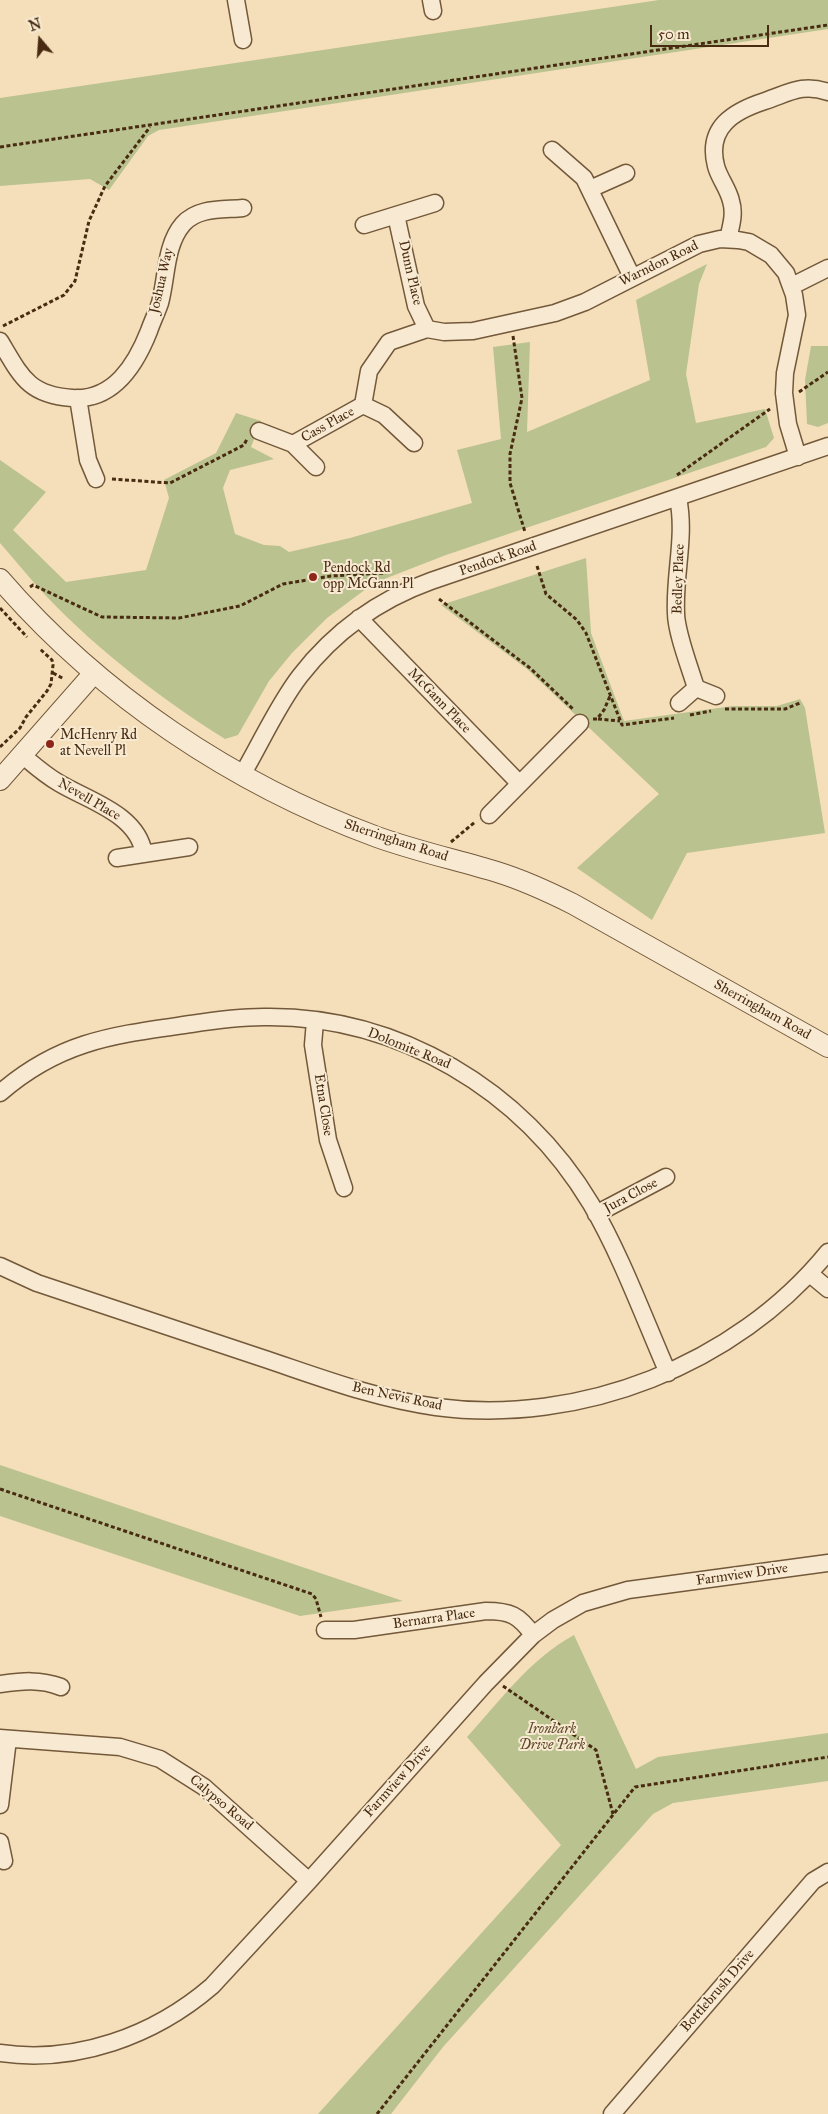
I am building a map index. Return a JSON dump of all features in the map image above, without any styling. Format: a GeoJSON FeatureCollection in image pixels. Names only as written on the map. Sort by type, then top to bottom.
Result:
{"type":"FeatureCollection","features":[{"type":"Feature","properties":{"kind":"street"},"geometry":{"type":"LineString","coordinates":[[236,0],[243,40]]}},
{"type":"Feature","properties":{"kind":"street"},"geometry":{"type":"LineString","coordinates":[[728,239],[732,222],[731,199],[718,172],[714,157],[716,140],[723,124],[743,108],[790,90],[806,88],[828,92]]}},
{"type":"Feature","properties":{"kind":"street"},"geometry":{"type":"LineString","coordinates":[[552,150],[581,174],[632,277]]}},
{"type":"Feature","properties":{"kind":"street"},"geometry":{"type":"LineString","coordinates":[[590,190],[626,173]]}},
{"type":"Feature","properties":{"kind":"street"},"geometry":{"type":"LineString","coordinates":[[364,225],[435,203]]}},
{"type":"Feature","properties":{"kind":"street","name":"Joshua Way"},"geometry":{"type":"LineString","coordinates":[[78,398],[106,390],[116,384],[132,367],[141,351],[160,304],[172,240],[184,223],[198,212],[243,208]]}},
{"type":"Feature","properties":{"kind":"street","name":"Dunn Place"},"geometry":{"type":"LineString","coordinates":[[396,215],[416,306],[427,329]]}},
{"type":"Feature","properties":{"kind":"street","name":"Warndon Road"},"geometry":{"type":"LineString","coordinates":[[427,329],[444,332],[472,331],[571,308],[700,244],[728,239],[748,242],[771,255],[782,267],[792,286],[797,315],[785,373],[784,400],[788,424],[798,457]]}},
{"type":"Feature","properties":{"kind":"street"},"geometry":{"type":"LineString","coordinates":[[792,286],[828,268]]}},
{"type":"Feature","properties":{"kind":"street","name":"Cass Place"},"geometry":{"type":"LineString","coordinates":[[363,405],[369,371],[389,342],[427,329]]}},
{"type":"Feature","properties":{"kind":"street"},"geometry":{"type":"LineString","coordinates":[[0,341],[20,376],[28,384],[49,395],[78,398],[88,460],[96,478]]}},
{"type":"Feature","properties":{"kind":"street","name":"Cass Place"},"geometry":{"type":"LineString","coordinates":[[363,405],[384,415],[414,443]]}},
{"type":"Feature","properties":{"kind":"street","name":"Cass Place"},"geometry":{"type":"LineString","coordinates":[[293,444],[363,405]]}},
{"type":"Feature","properties":{"kind":"street","name":"Cass Place"},"geometry":{"type":"LineString","coordinates":[[259,431],[293,444],[316,467]]}},
{"type":"Feature","properties":{"kind":"street","name":"Pendock Road"},"geometry":{"type":"LineString","coordinates":[[242,775],[300,677],[333,640],[359,618],[384,602],[416,587],[828,446]]}},
{"type":"Feature","properties":{"kind":"street","name":"Bedley Place"},"geometry":{"type":"LineString","coordinates":[[678,498],[681,521],[675,596],[676,616],[696,688]]}},
{"type":"Feature","properties":{"kind":"street","name":"Sherringham Road"},"geometry":{"type":"LineString","coordinates":[[0,579],[8,603],[94,673],[157,722],[242,775],[328,818],[377,837],[498,872],[556,896],[828,1047]]}},
{"type":"Feature","properties":{"kind":"street","name":"McGann Place"},"geometry":{"type":"LineString","coordinates":[[359,618],[520,784]]}},
{"type":"Feature","properties":{"kind":"street"},"geometry":{"type":"LineString","coordinates":[[0,780],[94,673]]}},
{"type":"Feature","properties":{"kind":"street"},"geometry":{"type":"LineString","coordinates":[[680,712],[696,688],[716,696]]}},
{"type":"Feature","properties":{"kind":"street"},"geometry":{"type":"LineString","coordinates":[[489,815],[582,721]]}},
{"type":"Feature","properties":{"kind":"street","name":"Nevell Place"},"geometry":{"type":"LineString","coordinates":[[22,754],[40,771],[58,783],[105,807],[119,817],[138,835],[144,854]]}},
{"type":"Feature","properties":{"kind":"street"},"geometry":{"type":"LineString","coordinates":[[117,858],[189,847]]}},
{"type":"Feature","properties":{"kind":"street","name":"Dolomite Road"},"geometry":{"type":"LineString","coordinates":[[0,1093],[22,1075],[46,1060],[72,1048],[104,1037],[245,1017],[285,1017],[315,1021],[356,1028],[396,1041],[436,1058],[483,1086],[523,1118],[556,1153],[596,1214],[668,1373]]}},
{"type":"Feature","properties":{"kind":"street","name":"Etna Close"},"geometry":{"type":"LineString","coordinates":[[315,1021],[313,1045],[328,1140],[344,1188]]}},
{"type":"Feature","properties":{"kind":"street","name":"Jura Close"},"geometry":{"type":"LineString","coordinates":[[596,1214],[666,1178]]}},
{"type":"Feature","properties":{"kind":"street","name":"Ben Nevis Road"},"geometry":{"type":"LineString","coordinates":[[0,1266],[37,1283],[343,1385],[418,1404],[489,1410],[542,1407],[569,1403],[625,1389],[668,1373],[693,1361],[737,1334],[810,1274],[828,1252]]}},
{"type":"Feature","properties":{"kind":"street"},"geometry":{"type":"LineString","coordinates":[[810,1274],[828,1289]]}},
{"type":"Feature","properties":{"kind":"street","name":"Farmview Drive"},"geometry":{"type":"LineString","coordinates":[[0,2053],[48,2055],[87,2049],[123,2039],[180,2011],[212,1986],[492,1677],[533,1635],[567,1612],[583,1603],[616,1592],[828,1563]]}},
{"type":"Feature","properties":{"kind":"street","name":"Bernarra Place"},"geometry":{"type":"LineString","coordinates":[[325,1630],[354,1630],[486,1611],[504,1611],[521,1620],[533,1635]]}},
{"type":"Feature","properties":{"kind":"street"},"geometry":{"type":"LineString","coordinates":[[0,1684],[34,1680],[61,1687]]}},
{"type":"Feature","properties":{"kind":"street"},"geometry":{"type":"LineString","coordinates":[[0,1805],[4,1738]]}},
{"type":"Feature","properties":{"kind":"street","name":"Calypso Road"},"geometry":{"type":"LineString","coordinates":[[4,1738],[120,1747],[160,1759],[204,1787],[309,1881]]}},
{"type":"Feature","properties":{"kind":"street"},"geometry":{"type":"LineString","coordinates":[[0,1842],[4,1861]]}},
{"type":"Feature","properties":{"kind":"street","name":"Bottlebrush Drive"},"geometry":{"type":"LineString","coordinates":[[612,2114],[813,1881],[828,1872]]}},
{"type":"Feature","properties":{"kind":"path"},"geometry":{"type":"LineString","coordinates":[[0,147],[828,25]]}},
{"type":"Feature","properties":{"kind":"path"},"geometry":{"type":"LineString","coordinates":[[0,326],[7,325],[64,295],[75,281],[89,221],[105,186],[151,126]]}},
{"type":"Feature","properties":{"kind":"path"},"geometry":{"type":"LineString","coordinates":[[511,323],[522,398],[510,454],[510,483],[525,532]]}},
{"type":"Feature","properties":{"kind":"path"},"geometry":{"type":"LineString","coordinates":[[798,392],[828,372]]}},
{"type":"Feature","properties":{"kind":"path"},"geometry":{"type":"LineString","coordinates":[[677,475],[770,408]]}},
{"type":"Feature","properties":{"kind":"path"},"geometry":{"type":"LineString","coordinates":[[96,478],[170,483],[244,445],[251,428],[259,431]]}},
{"type":"Feature","properties":{"kind":"path"},"geometry":{"type":"LineString","coordinates":[[537,566],[546,594],[577,620],[586,633],[622,726],[680,712],[726,708],[785,709],[800,703]]}},
{"type":"Feature","properties":{"kind":"path"},"geometry":{"type":"LineString","coordinates":[[33,642],[8,603],[33,585],[102,617],[179,618],[240,606],[283,584],[331,576],[386,573]]}},
{"type":"Feature","properties":{"kind":"path"},"geometry":{"type":"LineString","coordinates":[[439,599],[530,668],[582,721],[597,719],[620,721]]}},
{"type":"Feature","properties":{"kind":"path"},"geometry":{"type":"LineString","coordinates":[[0,747],[20,728],[26,717],[48,691],[53,673],[52,660],[40,649]]}},
{"type":"Feature","properties":{"kind":"path"},"geometry":{"type":"LineString","coordinates":[[53,673],[64,679]]}},
{"type":"Feature","properties":{"kind":"path"},"geometry":{"type":"LineString","coordinates":[[597,719],[604,710],[610,695]]}},
{"type":"Feature","properties":{"kind":"path"},"geometry":{"type":"LineString","coordinates":[[435,855],[482,817],[489,815]]}},
{"type":"Feature","properties":{"kind":"path"},"geometry":{"type":"LineString","coordinates":[[0,1489],[312,1594],[316,1599],[325,1630]]}},
{"type":"Feature","properties":{"kind":"path"},"geometry":{"type":"LineString","coordinates":[[492,1677],[516,1696],[596,1750],[614,1814]]}},
{"type":"Feature","properties":{"kind":"path"},"geometry":{"type":"LineString","coordinates":[[377,2114],[635,1787],[828,1757]]}},
{"type":"Feature","properties":{"kind":"green space"},"geometry":{"type":"Polygon","coordinates":[[[659,0],[828,0],[828,29],[159,130],[148,136],[109,190],[90,179],[0,186],[0,98],[659,0]]]}},
{"type":"Feature","properties":{"kind":"green space"},"geometry":{"type":"Polygon","coordinates":[[[707,264],[699,284],[686,374],[696,423],[765,409],[774,438],[766,447],[446,555],[374,583],[327,618],[292,653],[269,681],[238,735],[225,739],[154,691],[109,655],[41,591],[0,543],[0,460],[46,492],[13,530],[66,582],[146,570],[169,498],[164,480],[216,453],[236,413],[261,421],[251,447],[274,459],[230,470],[223,488],[235,534],[264,545],[280,546],[289,552],[350,538],[472,503],[457,450],[501,439],[493,347],[530,342],[527,432],[650,380],[636,300],[707,264]]]}},
{"type":"Feature","properties":{"kind":"green space"},"geometry":{"type":"Polygon","coordinates":[[[811,346],[828,346],[828,423],[818,427],[807,424],[805,380],[811,346]]]}},
{"type":"Feature","properties":{"kind":"green space"},"geometry":{"type":"Polygon","coordinates":[[[586,558],[591,633],[624,721],[733,706],[777,706],[800,699],[805,708],[825,833],[687,853],[652,920],[577,868],[659,794],[527,669],[441,605],[586,558]]]}},
{"type":"Feature","properties":{"kind":"green space"},"geometry":{"type":"Polygon","coordinates":[[[0,1465],[403,1601],[300,1616],[0,1516],[0,1465]]]}},
{"type":"Feature","properties":{"kind":"green space","name":"Ironbark Drive Park"},"geometry":{"type":"Polygon","coordinates":[[[574,1635],[636,1769],[658,1757],[828,1733],[828,1781],[673,1803],[653,1814],[443,2047],[391,2114],[318,2114],[561,1845],[467,1737],[530,1668],[543,1656],[574,1635]]]}},
{"type":"Feature","properties":{"kind":"place","name":"Pendock Rd opp McGann Pl"},"geometry":{"type":"Point","coordinates":[313,577]}},
{"type":"Feature","properties":{"kind":"place","name":"McHenry Rd at Nevell Pl"},"geometry":{"type":"Point","coordinates":[50,744]}}]}
